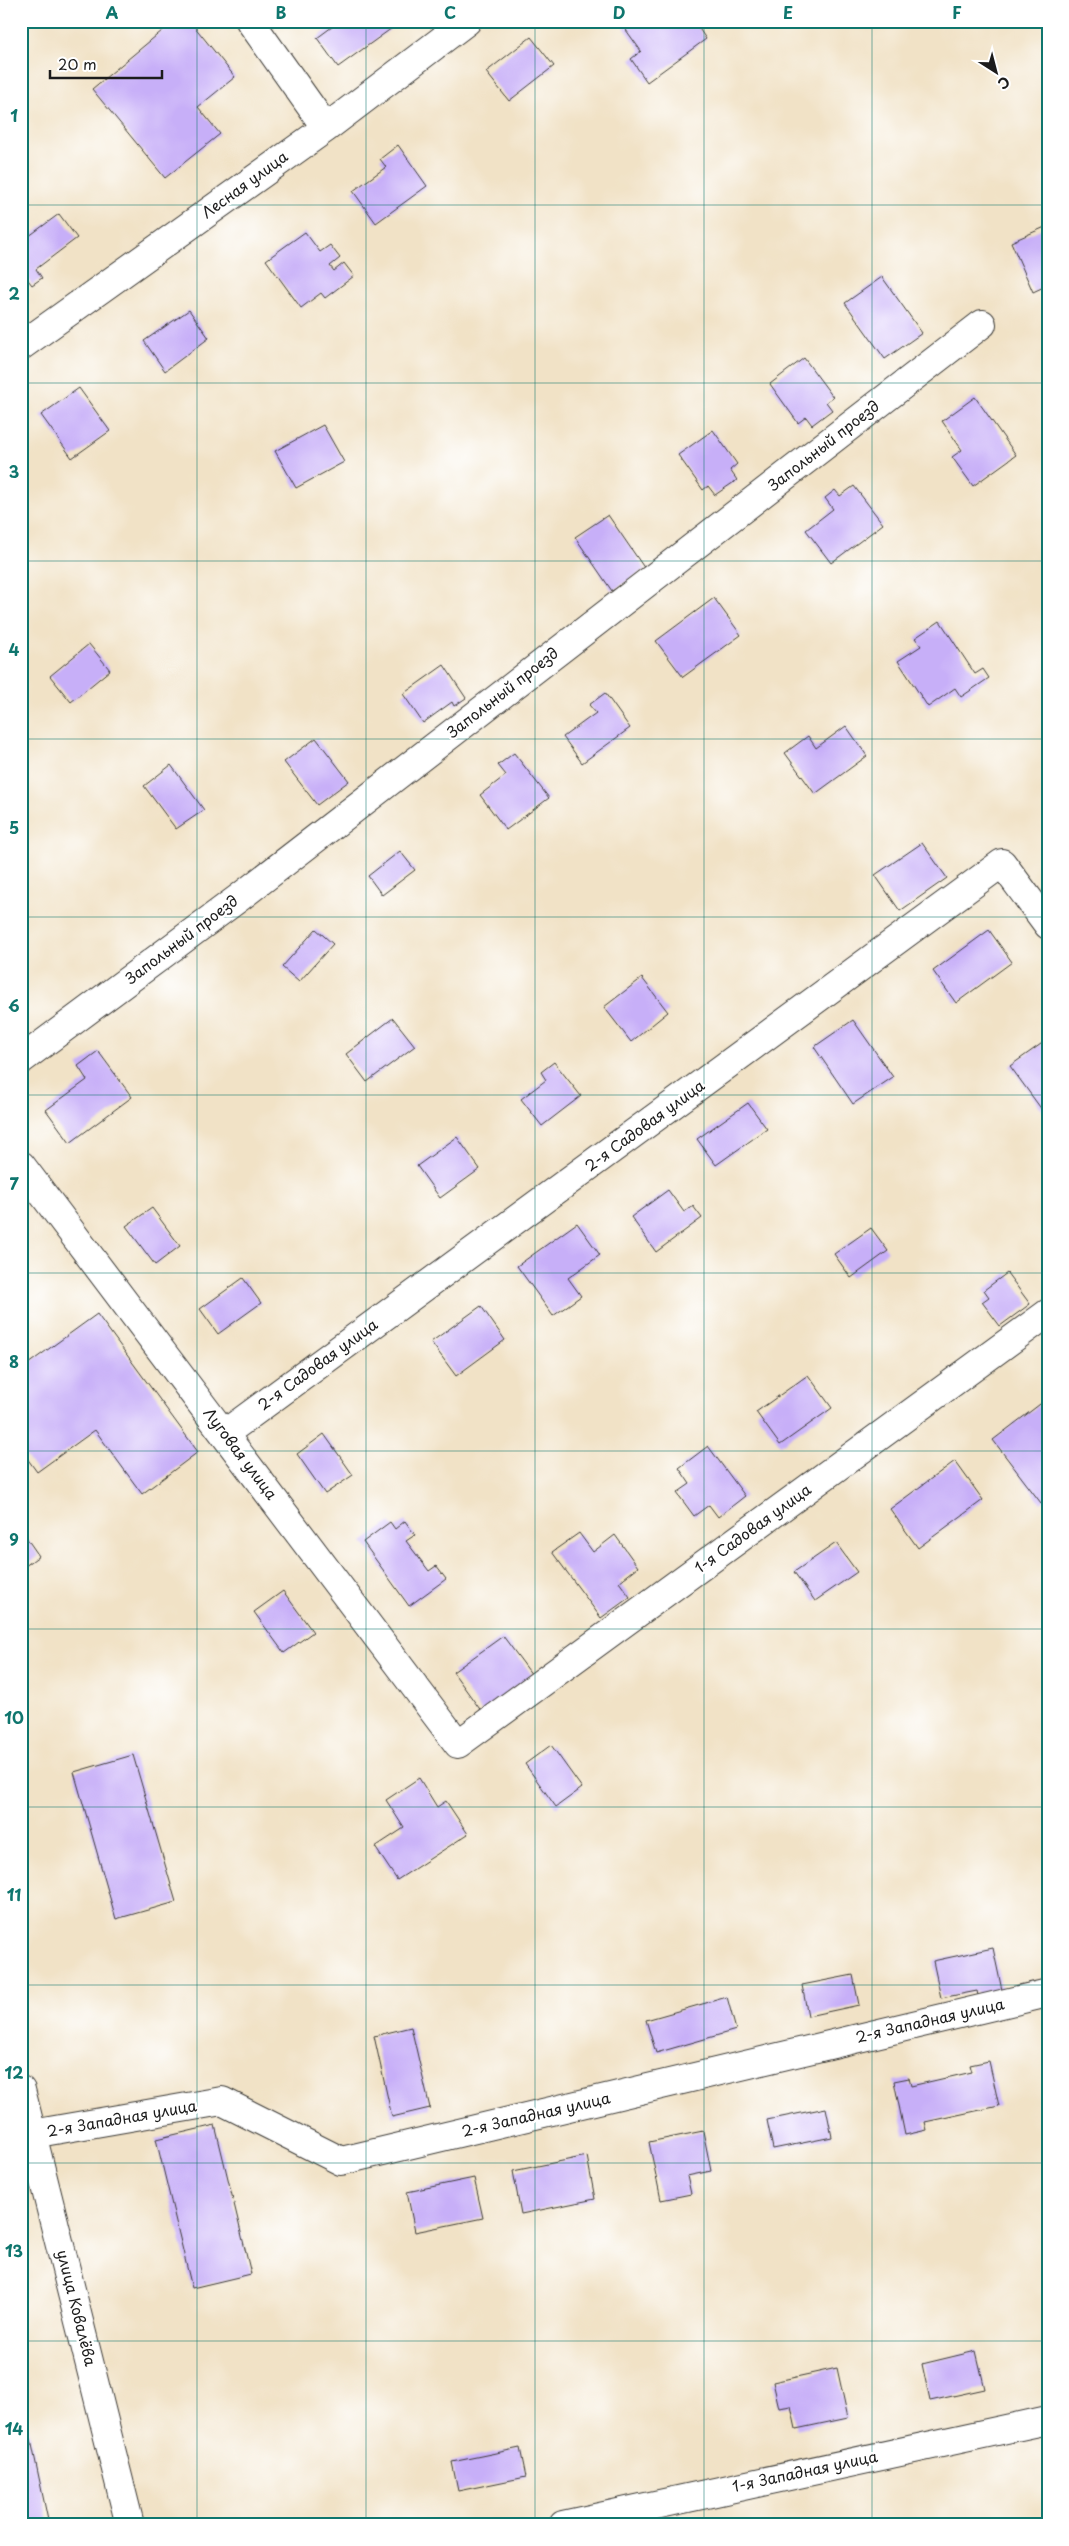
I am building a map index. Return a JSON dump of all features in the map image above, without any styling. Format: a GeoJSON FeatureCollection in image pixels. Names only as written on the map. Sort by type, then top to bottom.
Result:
{"type":"FeatureCollection","features":[{"type":"Feature","properties":{"kind":"street"},"geometry":{"type":"LineString","coordinates":[[250,21],[326,128]]}},
{"type":"Feature","properties":{"kind":"street","name":"Лесная улица"},"geometry":{"type":"LineString","coordinates":[[21,346],[326,128],[467,21]]}},
{"type":"Feature","properties":{"kind":"street","name":"Запольный проезд"},"geometry":{"type":"LineString","coordinates":[[21,1060],[240,897],[982,324]]}},
{"type":"Feature","properties":{"kind":"street","name":"2-я Садовая улица"},"geometry":{"type":"LineString","coordinates":[[224,1434],[1002,863],[1048,926]]}},
{"type":"Feature","properties":{"kind":"street","name":"Луговая улица"},"geometry":{"type":"LineString","coordinates":[[21,1165],[458,1744]]}},
{"type":"Feature","properties":{"kind":"street","name":"1-я Садовая улица"},"geometry":{"type":"LineString","coordinates":[[458,1744],[1048,1313]]}},
{"type":"Feature","properties":{"kind":"street","name":"2-я Западная улица"},"geometry":{"type":"LineString","coordinates":[[32,2134],[222,2102],[341,2161],[1048,1993]]}},
{"type":"Feature","properties":{"kind":"street","name":"улица Ковалёва"},"geometry":{"type":"LineString","coordinates":[[21,2090],[130,2525]]}},
{"type":"Feature","properties":{"kind":"street","name":"1-я Западная улица"},"geometry":{"type":"LineString","coordinates":[[563,2525],[1048,2420]]}},
{"type":"Feature","properties":{"kind":"building"},"geometry":{"type":"Polygon","coordinates":[[[174,21],[190,21],[235,77],[198,107],[220,134],[165,178],[92,89],[174,21]]]}},
{"type":"Feature","properties":{"kind":"building"},"geometry":{"type":"Polygon","coordinates":[[[340,21],[398,21],[399,23],[338,67],[317,38],[340,21]]]}},
{"type":"Feature","properties":{"kind":"building"},"geometry":{"type":"Polygon","coordinates":[[[624,21],[694,21],[706,39],[647,82],[631,59],[641,51],[621,23],[624,21]]]}},
{"type":"Feature","properties":{"kind":"building"},"geometry":{"type":"Polygon","coordinates":[[[531,37],[554,66],[509,101],[486,72],[531,37]]]}},
{"type":"Feature","properties":{"kind":"building"},"geometry":{"type":"Polygon","coordinates":[[[398,145],[427,186],[376,223],[353,191],[386,167],[380,159],[398,145]]]}},
{"type":"Feature","properties":{"kind":"building"},"geometry":{"type":"Polygon","coordinates":[[[59,214],[77,238],[36,269],[42,278],[32,285],[21,271],[21,242],[59,214]]]}},
{"type":"Feature","properties":{"kind":"building"},"geometry":{"type":"Polygon","coordinates":[[[1045,227],[1048,232],[1048,285],[1033,292],[1011,242],[1045,227]]]}},
{"type":"Feature","properties":{"kind":"building"},"geometry":{"type":"Polygon","coordinates":[[[305,232],[320,252],[330,245],[340,258],[330,266],[334,271],[344,263],[354,276],[325,298],[321,293],[301,308],[266,260],[305,232]]]}},
{"type":"Feature","properties":{"kind":"building"},"geometry":{"type":"Polygon","coordinates":[[[882,277],[922,333],[885,359],[845,303],[882,277]]]}},
{"type":"Feature","properties":{"kind":"building"},"geometry":{"type":"Polygon","coordinates":[[[189,310],[209,338],[165,371],[144,341],[189,310]]]}},
{"type":"Feature","properties":{"kind":"building"},"geometry":{"type":"Polygon","coordinates":[[[804,358],[833,397],[826,402],[832,410],[812,425],[806,417],[798,423],[770,384],[804,358]]]}},
{"type":"Feature","properties":{"kind":"building"},"geometry":{"type":"Polygon","coordinates":[[[79,388],[110,431],[72,458],[41,415],[79,388]]]}},
{"type":"Feature","properties":{"kind":"building"},"geometry":{"type":"Polygon","coordinates":[[[975,397],[1016,455],[973,486],[952,457],[962,450],[942,421],[975,397]]]}},
{"type":"Feature","properties":{"kind":"building"},"geometry":{"type":"Polygon","coordinates":[[[323,425],[344,462],[296,488],[275,451],[323,425]]]}},
{"type":"Feature","properties":{"kind":"building"},"geometry":{"type":"Polygon","coordinates":[[[713,430],[737,464],[730,470],[737,480],[715,495],[708,486],[703,490],[678,455],[713,430]]]}},
{"type":"Feature","properties":{"kind":"building"},"geometry":{"type":"Polygon","coordinates":[[[854,486],[883,524],[831,563],[806,530],[833,509],[825,498],[835,490],[840,496],[854,486]]]}},
{"type":"Feature","properties":{"kind":"building"},"geometry":{"type":"Polygon","coordinates":[[[608,515],[645,569],[612,591],[575,537],[608,515]]]}},
{"type":"Feature","properties":{"kind":"building"},"geometry":{"type":"Polygon","coordinates":[[[714,598],[741,635],[683,677],[656,641],[714,598]]]}},
{"type":"Feature","properties":{"kind":"building"},"geometry":{"type":"Polygon","coordinates":[[[940,621],[975,674],[983,669],[989,678],[961,697],[955,688],[928,707],[898,661],[921,646],[915,638],[940,621]]]}},
{"type":"Feature","properties":{"kind":"building"},"geometry":{"type":"Polygon","coordinates":[[[89,644],[110,670],[71,702],[50,676],[89,644]]]}},
{"type":"Feature","properties":{"kind":"building"},"geometry":{"type":"Polygon","coordinates":[[[444,665],[466,698],[454,706],[452,702],[423,723],[403,694],[444,665]]]}},
{"type":"Feature","properties":{"kind":"building"},"geometry":{"type":"Polygon","coordinates":[[[605,693],[630,728],[582,763],[563,737],[596,713],[589,705],[605,693]]]}},
{"type":"Feature","properties":{"kind":"building"},"geometry":{"type":"Polygon","coordinates":[[[846,726],[867,756],[815,794],[785,753],[808,736],[816,748],[846,726]]]}},
{"type":"Feature","properties":{"kind":"building"},"geometry":{"type":"Polygon","coordinates":[[[316,738],[349,781],[317,805],[284,762],[316,738]]]}},
{"type":"Feature","properties":{"kind":"building"},"geometry":{"type":"Polygon","coordinates":[[[514,753],[549,798],[506,830],[480,795],[506,775],[498,765],[514,753]]]}},
{"type":"Feature","properties":{"kind":"building"},"geometry":{"type":"Polygon","coordinates":[[[171,765],[204,810],[176,829],[144,786],[171,765]]]}},
{"type":"Feature","properties":{"kind":"building"},"geometry":{"type":"Polygon","coordinates":[[[922,843],[947,878],[900,911],[875,875],[922,843]]]}},
{"type":"Feature","properties":{"kind":"building"},"geometry":{"type":"Polygon","coordinates":[[[400,851],[415,870],[382,895],[368,876],[400,851]]]}},
{"type":"Feature","properties":{"kind":"building"},"geometry":{"type":"Polygon","coordinates":[[[316,929],[333,944],[299,982],[282,967],[316,929]]]}},
{"type":"Feature","properties":{"kind":"building"},"geometry":{"type":"Polygon","coordinates":[[[989,930],[1012,962],[956,1003],[933,971],[989,930]]]}},
{"type":"Feature","properties":{"kind":"building"},"geometry":{"type":"Polygon","coordinates":[[[642,978],[668,1012],[631,1042],[604,1007],[642,978]]]}},
{"type":"Feature","properties":{"kind":"building"},"geometry":{"type":"Polygon","coordinates":[[[393,1018],[415,1046],[367,1082],[346,1054],[393,1018]]]}},
{"type":"Feature","properties":{"kind":"building"},"geometry":{"type":"Polygon","coordinates":[[[853,1020],[893,1077],[853,1104],[814,1047],[853,1020]]]}},
{"type":"Feature","properties":{"kind":"building"},"geometry":{"type":"Polygon","coordinates":[[[1048,1039],[1048,1118],[1010,1066],[1048,1039]]]}},
{"type":"Feature","properties":{"kind":"building"},"geometry":{"type":"Polygon","coordinates":[[[98,1051],[132,1097],[70,1143],[46,1110],[87,1080],[78,1066],[98,1051]]]}},
{"type":"Feature","properties":{"kind":"building"},"geometry":{"type":"Polygon","coordinates":[[[554,1062],[581,1096],[542,1126],[521,1099],[546,1080],[541,1072],[554,1062]]]}},
{"type":"Feature","properties":{"kind":"building"},"geometry":{"type":"Polygon","coordinates":[[[748,1103],[767,1129],[716,1165],[697,1139],[748,1103]]]}},
{"type":"Feature","properties":{"kind":"building"},"geometry":{"type":"Polygon","coordinates":[[[457,1137],[480,1169],[440,1198],[417,1166],[457,1137]]]}},
{"type":"Feature","properties":{"kind":"building"},"geometry":{"type":"Polygon","coordinates":[[[668,1190],[684,1212],[693,1206],[702,1218],[656,1252],[631,1217],[668,1190]]]}},
{"type":"Feature","properties":{"kind":"building"},"geometry":{"type":"Polygon","coordinates":[[[152,1208],[180,1246],[155,1265],[126,1226],[152,1208]]]}},
{"type":"Feature","properties":{"kind":"building"},"geometry":{"type":"Polygon","coordinates":[[[577,1223],[600,1255],[568,1278],[581,1296],[553,1316],[517,1266],[577,1223]]]}},
{"type":"Feature","properties":{"kind":"building"},"geometry":{"type":"Polygon","coordinates":[[[871,1228],[888,1251],[851,1278],[834,1254],[871,1228]]]}},
{"type":"Feature","properties":{"kind":"building"},"geometry":{"type":"Polygon","coordinates":[[[1007,1273],[1030,1304],[1000,1326],[982,1302],[989,1297],[984,1290],[1007,1273]]]}},
{"type":"Feature","properties":{"kind":"building"},"geometry":{"type":"Polygon","coordinates":[[[243,1278],[261,1303],[218,1334],[200,1309],[243,1278]]]}},
{"type":"Feature","properties":{"kind":"building"},"geometry":{"type":"Polygon","coordinates":[[[481,1306],[505,1340],[456,1376],[431,1342],[481,1306]]]}},
{"type":"Feature","properties":{"kind":"building"},"geometry":{"type":"Polygon","coordinates":[[[97,1314],[198,1452],[142,1494],[95,1430],[37,1472],[21,1450],[21,1369],[97,1314]]]}},
{"type":"Feature","properties":{"kind":"building"},"geometry":{"type":"Polygon","coordinates":[[[808,1375],[832,1408],[780,1445],[756,1412],[808,1375]]]}},
{"type":"Feature","properties":{"kind":"building"},"geometry":{"type":"Polygon","coordinates":[[[1048,1398],[1048,1498],[1041,1503],[993,1440],[1048,1398]]]}},
{"type":"Feature","properties":{"kind":"building"},"geometry":{"type":"Polygon","coordinates":[[[324,1434],[353,1475],[325,1494],[297,1454],[324,1434]]]}},
{"type":"Feature","properties":{"kind":"building"},"geometry":{"type":"Polygon","coordinates":[[[708,1446],[745,1496],[718,1517],[709,1505],[694,1516],[677,1493],[690,1484],[679,1468],[708,1446]]]}},
{"type":"Feature","properties":{"kind":"building"},"geometry":{"type":"Polygon","coordinates":[[[955,1461],[983,1500],[918,1548],[890,1509],[955,1461]]]}},
{"type":"Feature","properties":{"kind":"building"},"geometry":{"type":"Polygon","coordinates":[[[405,1521],[415,1535],[406,1541],[429,1571],[436,1566],[446,1579],[409,1606],[363,1542],[390,1522],[395,1529],[405,1521]]]}},
{"type":"Feature","properties":{"kind":"building"},"geometry":{"type":"Polygon","coordinates":[[[21,1530],[39,1556],[21,1569],[21,1530]]]}},
{"type":"Feature","properties":{"kind":"building"},"geometry":{"type":"Polygon","coordinates":[[[579,1533],[593,1552],[615,1535],[638,1567],[619,1582],[630,1597],[601,1618],[552,1552],[579,1533]]]}},
{"type":"Feature","properties":{"kind":"building"},"geometry":{"type":"Polygon","coordinates":[[[836,1543],[857,1572],[815,1601],[794,1572],[836,1543]]]}},
{"type":"Feature","properties":{"kind":"building"},"geometry":{"type":"Polygon","coordinates":[[[283,1591],[313,1632],[284,1653],[254,1612],[283,1591]]]}},
{"type":"Feature","properties":{"kind":"building"},"geometry":{"type":"Polygon","coordinates":[[[503,1636],[532,1675],[482,1712],[453,1672],[503,1636]]]}},
{"type":"Feature","properties":{"kind":"building"},"geometry":{"type":"Polygon","coordinates":[[[551,1745],[582,1788],[556,1807],[525,1764],[551,1745]]]}},
{"type":"Feature","properties":{"kind":"building"},"geometry":{"type":"Polygon","coordinates":[[[133,1755],[176,1902],[116,1919],[74,1772],[133,1755]]]}},
{"type":"Feature","properties":{"kind":"building"},"geometry":{"type":"Polygon","coordinates":[[[419,1778],[437,1807],[446,1801],[468,1834],[397,1880],[375,1847],[404,1828],[386,1800],[419,1778]]]}},
{"type":"Feature","properties":{"kind":"building"},"geometry":{"type":"Polygon","coordinates":[[[993,1948],[1003,1995],[979,2000],[977,1991],[941,1998],[933,1961],[993,1948]]]}},
{"type":"Feature","properties":{"kind":"building"},"geometry":{"type":"Polygon","coordinates":[[[853,1975],[859,2005],[808,2016],[802,1985],[853,1975]]]}},
{"type":"Feature","properties":{"kind":"building"},"geometry":{"type":"Polygon","coordinates":[[[727,1997],[736,2030],[656,2053],[646,2020],[727,1997]]]}},
{"type":"Feature","properties":{"kind":"building"},"geometry":{"type":"Polygon","coordinates":[[[411,2027],[430,2108],[392,2117],[374,2036],[411,2027]]]}},
{"type":"Feature","properties":{"kind":"building"},"geometry":{"type":"Polygon","coordinates":[[[989,2061],[999,2106],[925,2122],[927,2130],[905,2135],[894,2081],[909,2078],[911,2086],[972,2072],[970,2065],[989,2061]]]}},
{"type":"Feature","properties":{"kind":"building"},"geometry":{"type":"Polygon","coordinates":[[[826,2108],[832,2137],[773,2149],[767,2120],[826,2108]]]}},
{"type":"Feature","properties":{"kind":"building"},"geometry":{"type":"Polygon","coordinates":[[[215,2125],[251,2274],[192,2288],[156,2139],[215,2125]]]}},
{"type":"Feature","properties":{"kind":"building"},"geometry":{"type":"Polygon","coordinates":[[[703,2131],[711,2171],[687,2176],[691,2194],[661,2200],[649,2142],[703,2131]]]}},
{"type":"Feature","properties":{"kind":"building"},"geometry":{"type":"Polygon","coordinates":[[[587,2156],[595,2199],[521,2214],[513,2171],[587,2156]]]}},
{"type":"Feature","properties":{"kind":"building"},"geometry":{"type":"Polygon","coordinates":[[[474,2178],[483,2218],[415,2232],[407,2192],[474,2178]]]}},
{"type":"Feature","properties":{"kind":"building"},"geometry":{"type":"Polygon","coordinates":[[[976,2351],[985,2389],[930,2401],[922,2364],[976,2351]]]}},
{"type":"Feature","properties":{"kind":"building"},"geometry":{"type":"Polygon","coordinates":[[[837,2368],[848,2418],[796,2429],[791,2406],[779,2408],[773,2382],[837,2368]]]}},
{"type":"Feature","properties":{"kind":"building"},"geometry":{"type":"Polygon","coordinates":[[[27,2421],[49,2525],[21,2525],[21,2423],[27,2421]]]}},
{"type":"Feature","properties":{"kind":"building"},"geometry":{"type":"Polygon","coordinates":[[[520,2448],[526,2477],[458,2491],[452,2462],[520,2448]]]}}]}
